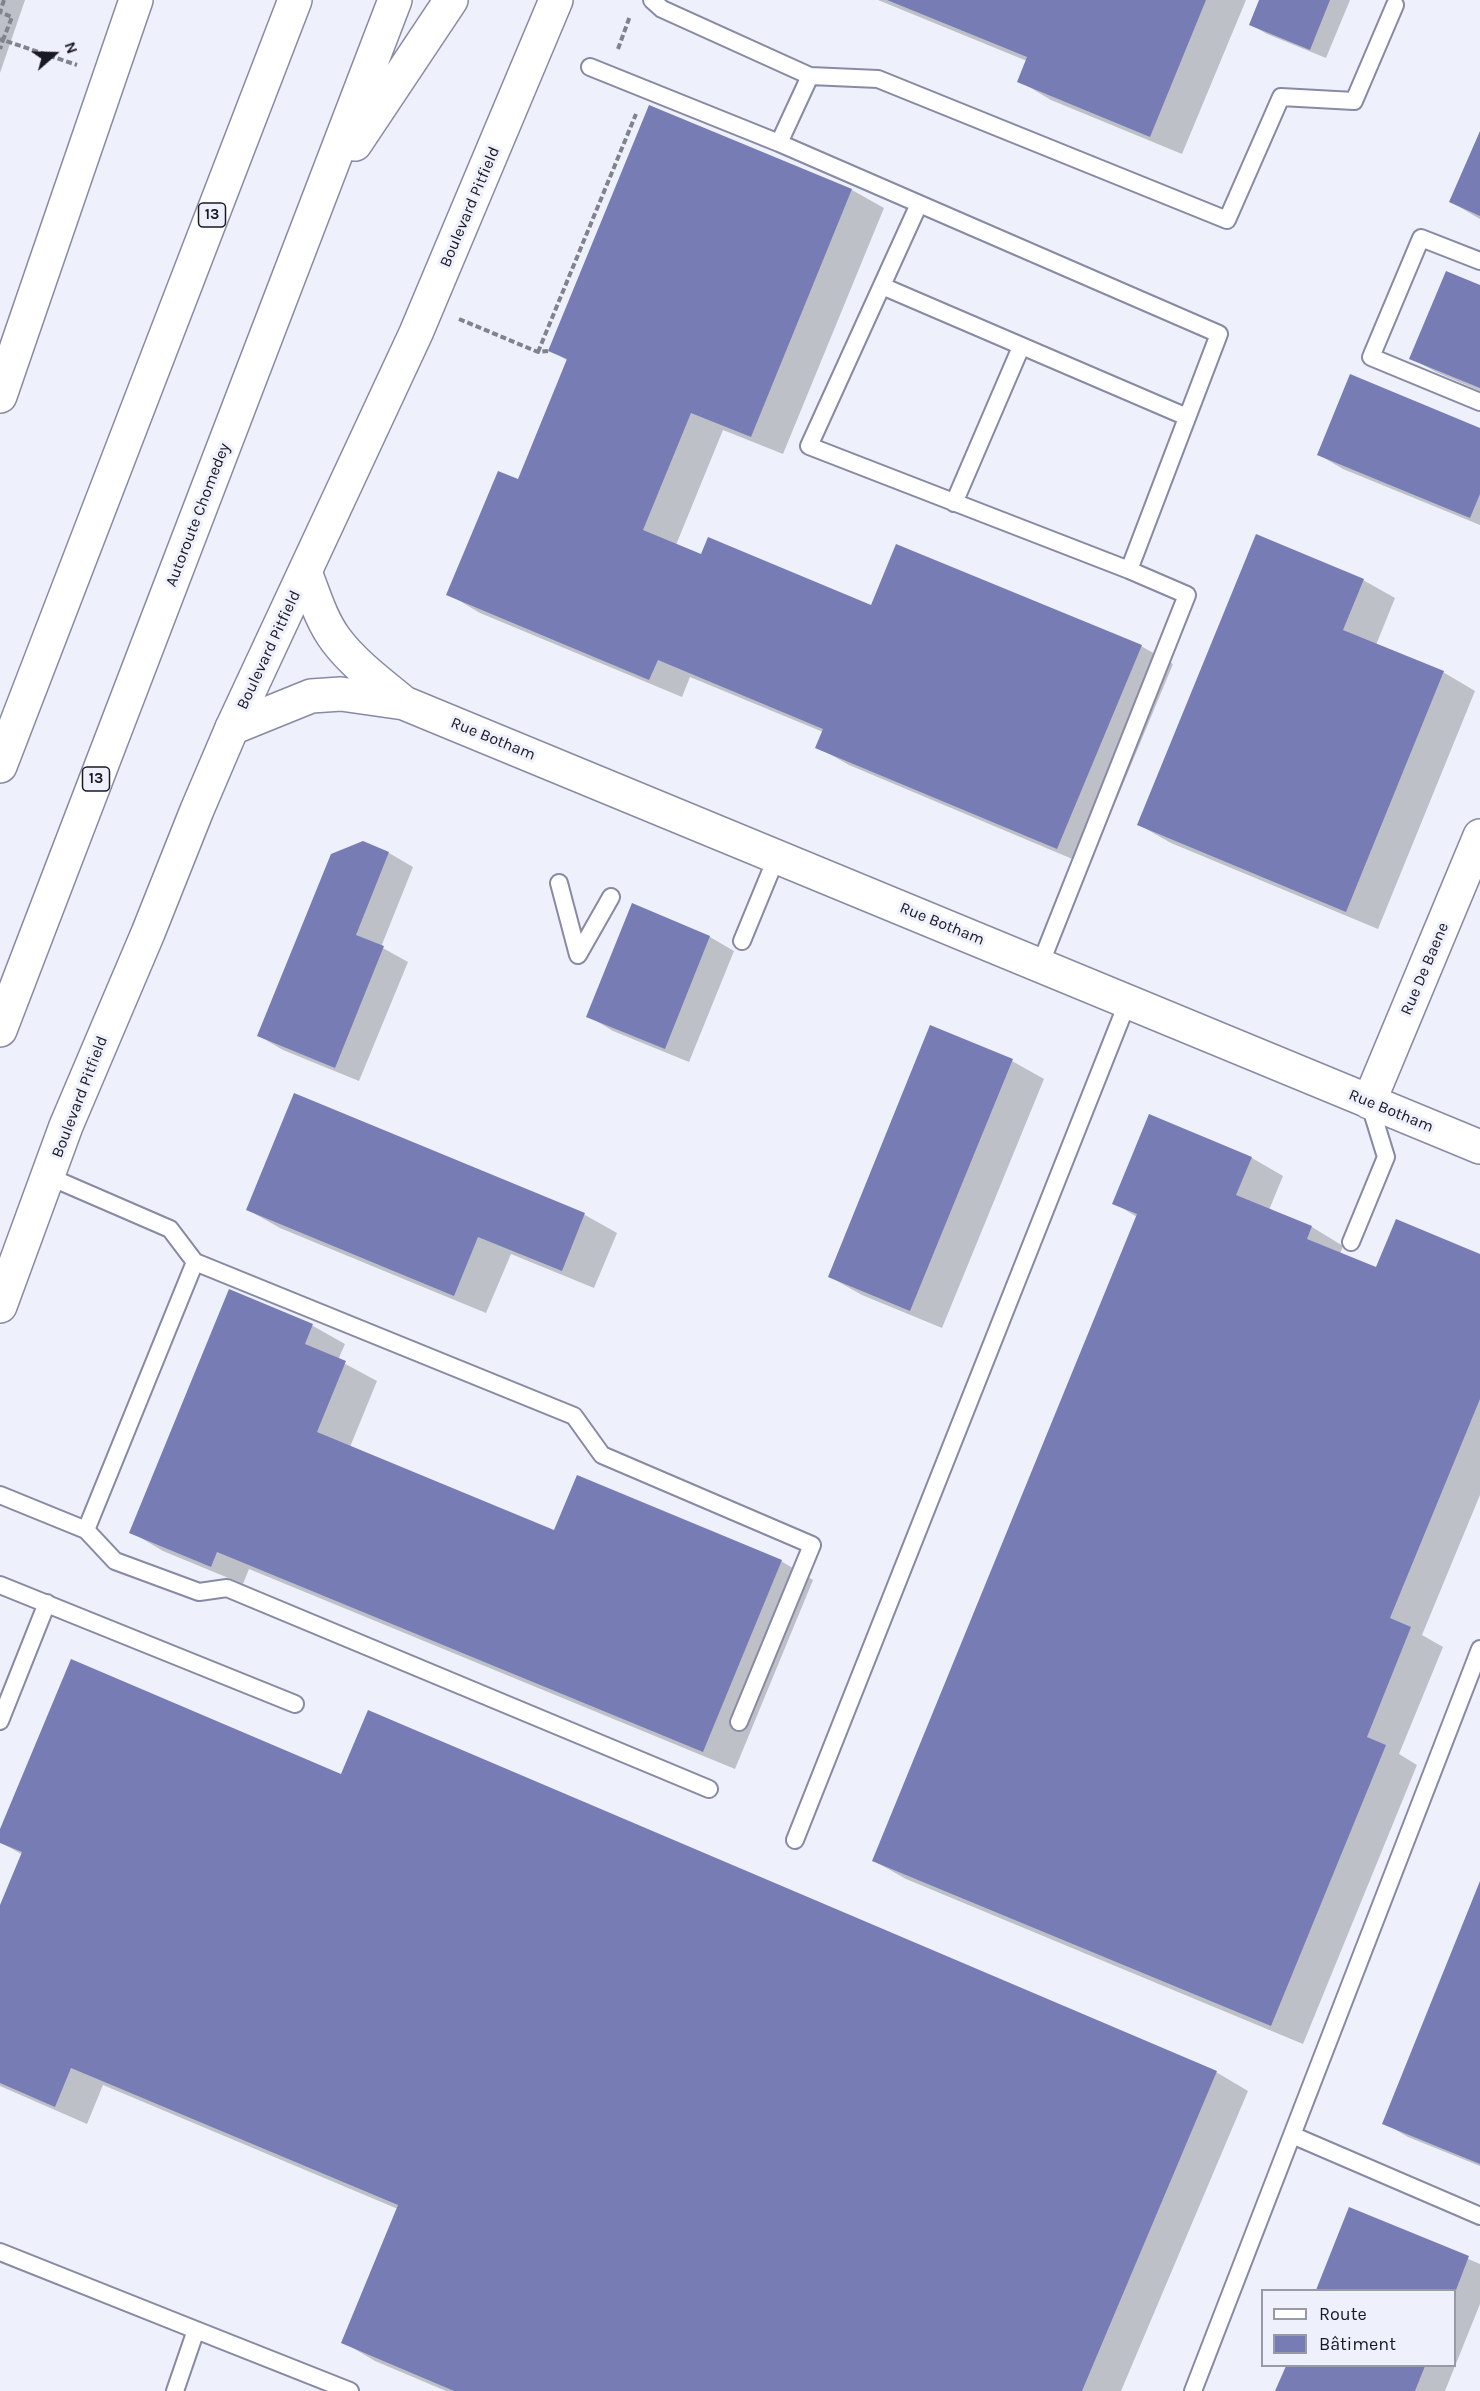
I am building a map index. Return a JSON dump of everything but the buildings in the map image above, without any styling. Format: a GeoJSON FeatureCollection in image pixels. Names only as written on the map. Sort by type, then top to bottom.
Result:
{"type":"FeatureCollection","features":[{"type":"Feature","properties":{"kind":"main road"},"geometry":{"type":"LineString","coordinates":[[3,376],[136,0]]}},
{"type":"Feature","properties":{"kind":"main road","name":"13"},"geometry":{"type":"LineString","coordinates":[[0,766],[295,0]]}},
{"type":"Feature","properties":{"kind":"main road","name":"Autoroute Chomedey"},"geometry":{"type":"LineString","coordinates":[[0,1030],[395,0]]}},
{"type":"Feature","properties":{"kind":"main road"},"geometry":{"type":"LineString","coordinates":[[322,193],[451,0]]}},
{"type":"Feature","properties":{"kind":"main road","name":"Boulevard Pitfield"},"geometry":{"type":"LineString","coordinates":[[0,1306],[50,1177],[66,1126],[232,728],[426,311],[556,0]]}},
{"type":"Feature","properties":{"kind":"main road","name":"Rue Botham"},"geometry":{"type":"LineString","coordinates":[[305,572],[326,624],[335,639],[357,663],[404,703]]}},
{"type":"Feature","properties":{"kind":"main road","name":"Rue Botham"},"geometry":{"type":"LineString","coordinates":[[232,728],[311,696],[341,694],[404,703],[1480,1147]]}},
{"type":"Feature","properties":{"kind":"main road","name":"Rue De Baene"},"geometry":{"type":"LineString","coordinates":[[1369,1102],[1480,836]]}},
{"type":"Feature","properties":{"kind":"lane"},"geometry":{"type":"LineString","coordinates":[[652,0],[662,9],[810,76],[878,79],[1227,220],[1281,97],[1354,100],[1395,5]]}},
{"type":"Feature","properties":{"kind":"lane"},"geometry":{"type":"LineString","coordinates":[[590,67],[779,143],[1219,334],[1129,570]]}},
{"type":"Feature","properties":{"kind":"lane"},"geometry":{"type":"LineString","coordinates":[[779,143],[810,76]]}},
{"type":"Feature","properties":{"kind":"lane"},"geometry":{"type":"LineString","coordinates":[[919,204],[809,446],[1129,570],[1187,595],[1040,965]]}},
{"type":"Feature","properties":{"kind":"lane"},"geometry":{"type":"LineString","coordinates":[[1480,261],[1421,238],[1371,357],[1480,402]]}},
{"type":"Feature","properties":{"kind":"lane"},"geometry":{"type":"LineString","coordinates":[[882,286],[1187,417]]}},
{"type":"Feature","properties":{"kind":"lane"},"geometry":{"type":"LineString","coordinates":[[954,503],[1022,346]]}},
{"type":"Feature","properties":{"kind":"lane"},"geometry":{"type":"LineString","coordinates":[[742,941],[777,856]]}},
{"type":"Feature","properties":{"kind":"lane"},"geometry":{"type":"LineString","coordinates":[[559,883],[578,956],[611,897]]}},
{"type":"Feature","properties":{"kind":"lane"},"geometry":{"type":"LineString","coordinates":[[795,1840],[1128,1001]]}},
{"type":"Feature","properties":{"kind":"lane"},"geometry":{"type":"LineString","coordinates":[[1351,1242],[1386,1157],[1369,1102]]}},
{"type":"Feature","properties":{"kind":"lane"},"geometry":{"type":"LineString","coordinates":[[50,1177],[170,1229],[195,1262],[574,1416],[602,1455],[812,1545],[739,1722]]}},
{"type":"Feature","properties":{"kind":"lane"},"geometry":{"type":"LineString","coordinates":[[86,1530],[195,1262]]}},
{"type":"Feature","properties":{"kind":"lane"},"geometry":{"type":"LineString","coordinates":[[0,1495],[86,1530],[115,1561],[199,1592],[227,1588],[709,1789]]}},
{"type":"Feature","properties":{"kind":"lane"},"geometry":{"type":"LineString","coordinates":[[0,1585],[295,1704]]}},
{"type":"Feature","properties":{"kind":"lane"},"geometry":{"type":"LineString","coordinates":[[0,1720],[47,1603]]}},
{"type":"Feature","properties":{"kind":"lane"},"geometry":{"type":"LineString","coordinates":[[1193,2391],[1480,1649]]}},
{"type":"Feature","properties":{"kind":"lane"},"geometry":{"type":"LineString","coordinates":[[1292,2135],[1480,2216]]}},
{"type":"Feature","properties":{"kind":"lane"},"geometry":{"type":"LineString","coordinates":[[0,2252],[350,2391]]}},
{"type":"Feature","properties":{"kind":"lane"},"geometry":{"type":"LineString","coordinates":[[175,2391],[196,2330]]}},
{"type":"Feature","properties":{"kind":"path"},"geometry":{"type":"LineString","coordinates":[[0,49],[12,17],[0,12],[4,0]]}},
{"type":"Feature","properties":{"kind":"path"},"geometry":{"type":"LineString","coordinates":[[609,75],[632,11]]}},
{"type":"Feature","properties":{"kind":"path"},"geometry":{"type":"LineString","coordinates":[[2,39],[78,66]]}},
{"type":"Feature","properties":{"kind":"path"},"geometry":{"type":"LineString","coordinates":[[538,352],[636,113]]}},
{"type":"Feature","properties":{"kind":"path"},"geometry":{"type":"LineString","coordinates":[[457,318],[538,352],[548,351]]}}]}
